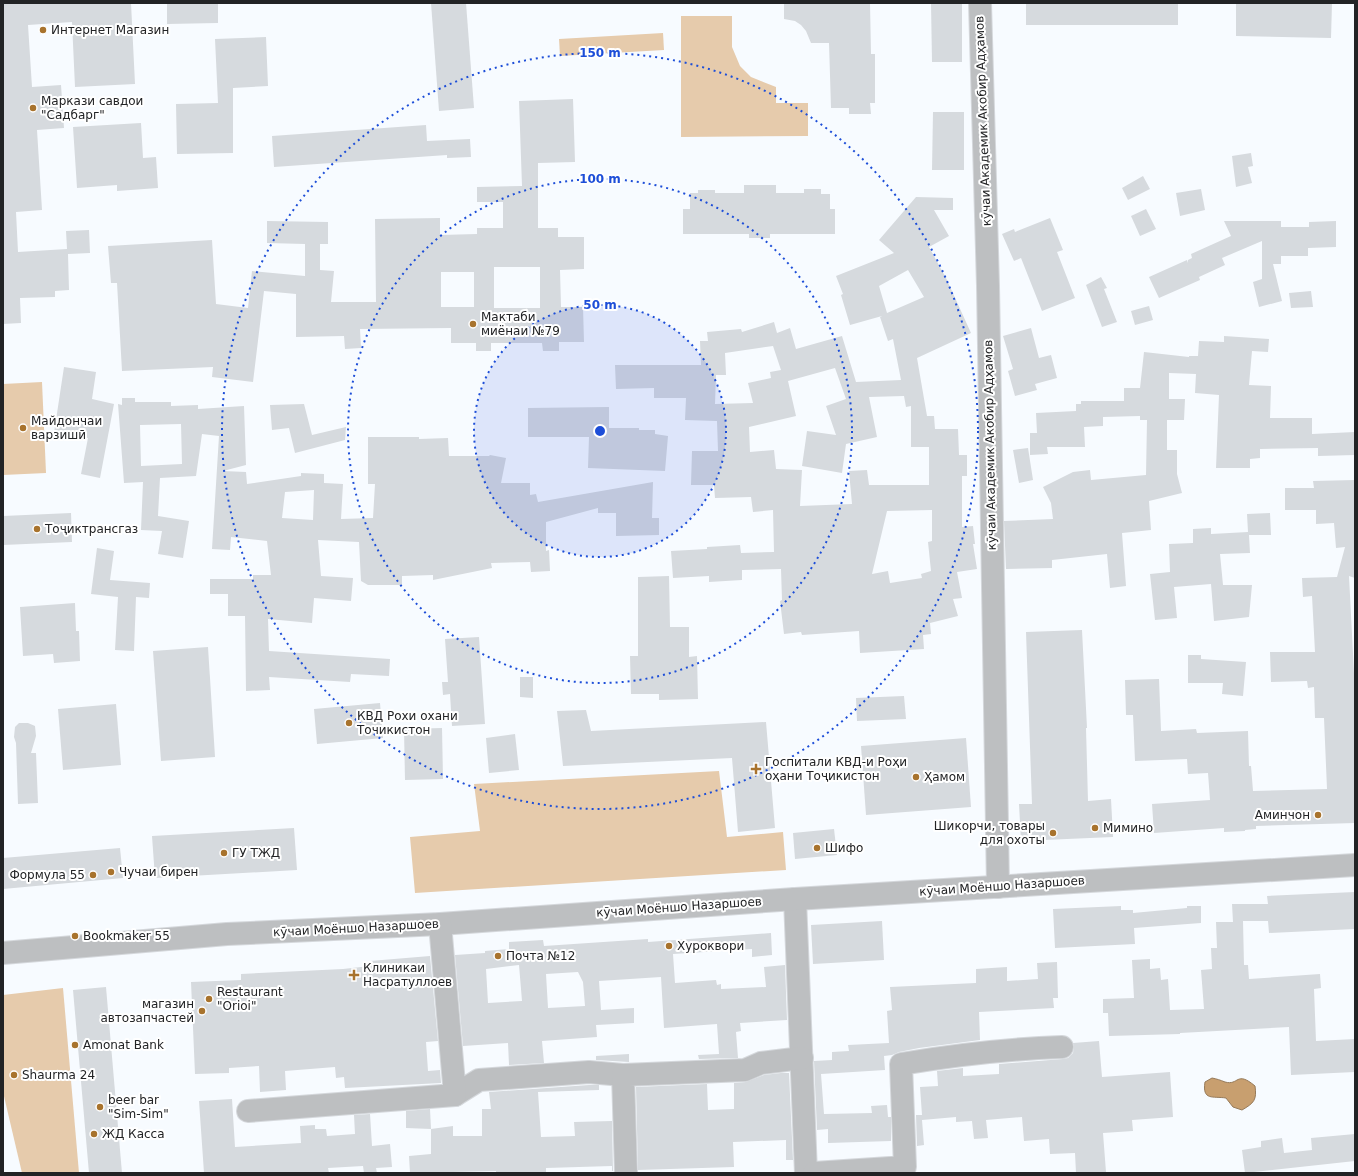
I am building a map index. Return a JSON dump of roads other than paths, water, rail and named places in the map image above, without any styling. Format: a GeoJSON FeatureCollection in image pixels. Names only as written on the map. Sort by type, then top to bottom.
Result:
{"type":"FeatureCollection","features":[{"type":"Feature","properties":{"kind":"street","name":"кӯчаи Академик Акобир Адҳамов"},"geometry":{"type":"LineString","coordinates":[[980,3],[988,286],[998,887]]}},
{"type":"Feature","properties":{"kind":"street","name":"кӯчаи Моёншо Назаршоев"},"geometry":{"type":"LineString","coordinates":[[3,952],[228,934],[440,924],[795,899],[1355,865]]}},
{"type":"Feature","properties":{"kind":"street"},"geometry":{"type":"LineString","coordinates":[[795,899],[806,1173]]}},
{"type":"Feature","properties":{"kind":"street"},"geometry":{"type":"LineString","coordinates":[[440,924],[455,1095]]}},
{"type":"Feature","properties":{"kind":"street"},"geometry":{"type":"LineString","coordinates":[[814,1173],[905,1167],[901,1064],[938,1058],[994,1052],[1062,1047]]}},
{"type":"Feature","properties":{"kind":"street"},"geometry":{"type":"LineString","coordinates":[[248,1112],[455,1095],[479,1080],[589,1072],[623,1075],[745,1070],[761,1063],[802,1058]]}},
{"type":"Feature","properties":{"kind":"street"},"geometry":{"type":"LineString","coordinates":[[623,1075],[626,1173]]}},
{"type":"Feature","properties":{"kind":"place","name":"Интернет Магазин"},"geometry":{"type":"Point","coordinates":[43,30]}},
{"type":"Feature","properties":{"kind":"place","name":"Маркази савдои \"Садбарг\""},"geometry":{"type":"Point","coordinates":[33,108]}},
{"type":"Feature","properties":{"kind":"place","name":"Мактаби миёнаи №79"},"geometry":{"type":"Point","coordinates":[473,324]}},
{"type":"Feature","properties":{"kind":"place","name":"Майдончаи варзишӣ"},"geometry":{"type":"Point","coordinates":[23,428]}},
{"type":"Feature","properties":{"kind":"place","name":"Тоҷиктрансгаз"},"geometry":{"type":"Point","coordinates":[37,529]}},
{"type":"Feature","properties":{"kind":"place","name":"КВД Рохи охани Точикистон"},"geometry":{"type":"Point","coordinates":[349,723]}},
{"type":"Feature","properties":{"kind":"place","name":"Госпитали КВД-и Роҳи оҳани Тоҷикистон"},"geometry":{"type":"Point","coordinates":[756,769]}},
{"type":"Feature","properties":{"kind":"place","name":"Ҳамом"},"geometry":{"type":"Point","coordinates":[916,777]}},
{"type":"Feature","properties":{"kind":"place","name":"Аминчон"},"geometry":{"type":"Point","coordinates":[1318,815]}},
{"type":"Feature","properties":{"kind":"place","name":"Мимино"},"geometry":{"type":"Point","coordinates":[1095,828]}},
{"type":"Feature","properties":{"kind":"place","name":"Шикорчи, товары для охоты"},"geometry":{"type":"Point","coordinates":[1053,833]}},
{"type":"Feature","properties":{"kind":"place","name":"Шифо"},"geometry":{"type":"Point","coordinates":[817,848]}},
{"type":"Feature","properties":{"kind":"place","name":"ГУ ТЖД"},"geometry":{"type":"Point","coordinates":[224,853]}},
{"type":"Feature","properties":{"kind":"place","name":"Чучаи бирен"},"geometry":{"type":"Point","coordinates":[111,872]}},
{"type":"Feature","properties":{"kind":"place","name":"Формула 55"},"geometry":{"type":"Point","coordinates":[93,875]}},
{"type":"Feature","properties":{"kind":"place","name":"Bookmaker 55"},"geometry":{"type":"Point","coordinates":[75,936]}},
{"type":"Feature","properties":{"kind":"place","name":"Хуроквори"},"geometry":{"type":"Point","coordinates":[669,946]}},
{"type":"Feature","properties":{"kind":"place","name":"Почта №12"},"geometry":{"type":"Point","coordinates":[498,956]}},
{"type":"Feature","properties":{"kind":"place","name":"Клиникаи Насратуллоев"},"geometry":{"type":"Point","coordinates":[354,975]}},
{"type":"Feature","properties":{"kind":"place","name":"Restaurant \"Orioi\""},"geometry":{"type":"Point","coordinates":[209,999]}},
{"type":"Feature","properties":{"kind":"place","name":"магазин автозапчастей"},"geometry":{"type":"Point","coordinates":[202,1011]}},
{"type":"Feature","properties":{"kind":"place","name":"Amonat Bank"},"geometry":{"type":"Point","coordinates":[75,1045]}},
{"type":"Feature","properties":{"kind":"place","name":"Shaurma 24"},"geometry":{"type":"Point","coordinates":[14,1075]}},
{"type":"Feature","properties":{"kind":"place","name":"beer bar \"Sim-Sim\""},"geometry":{"type":"Point","coordinates":[100,1107]}},
{"type":"Feature","properties":{"kind":"place","name":"ЖД Касса"},"geometry":{"type":"Point","coordinates":[94,1134]}}]}
